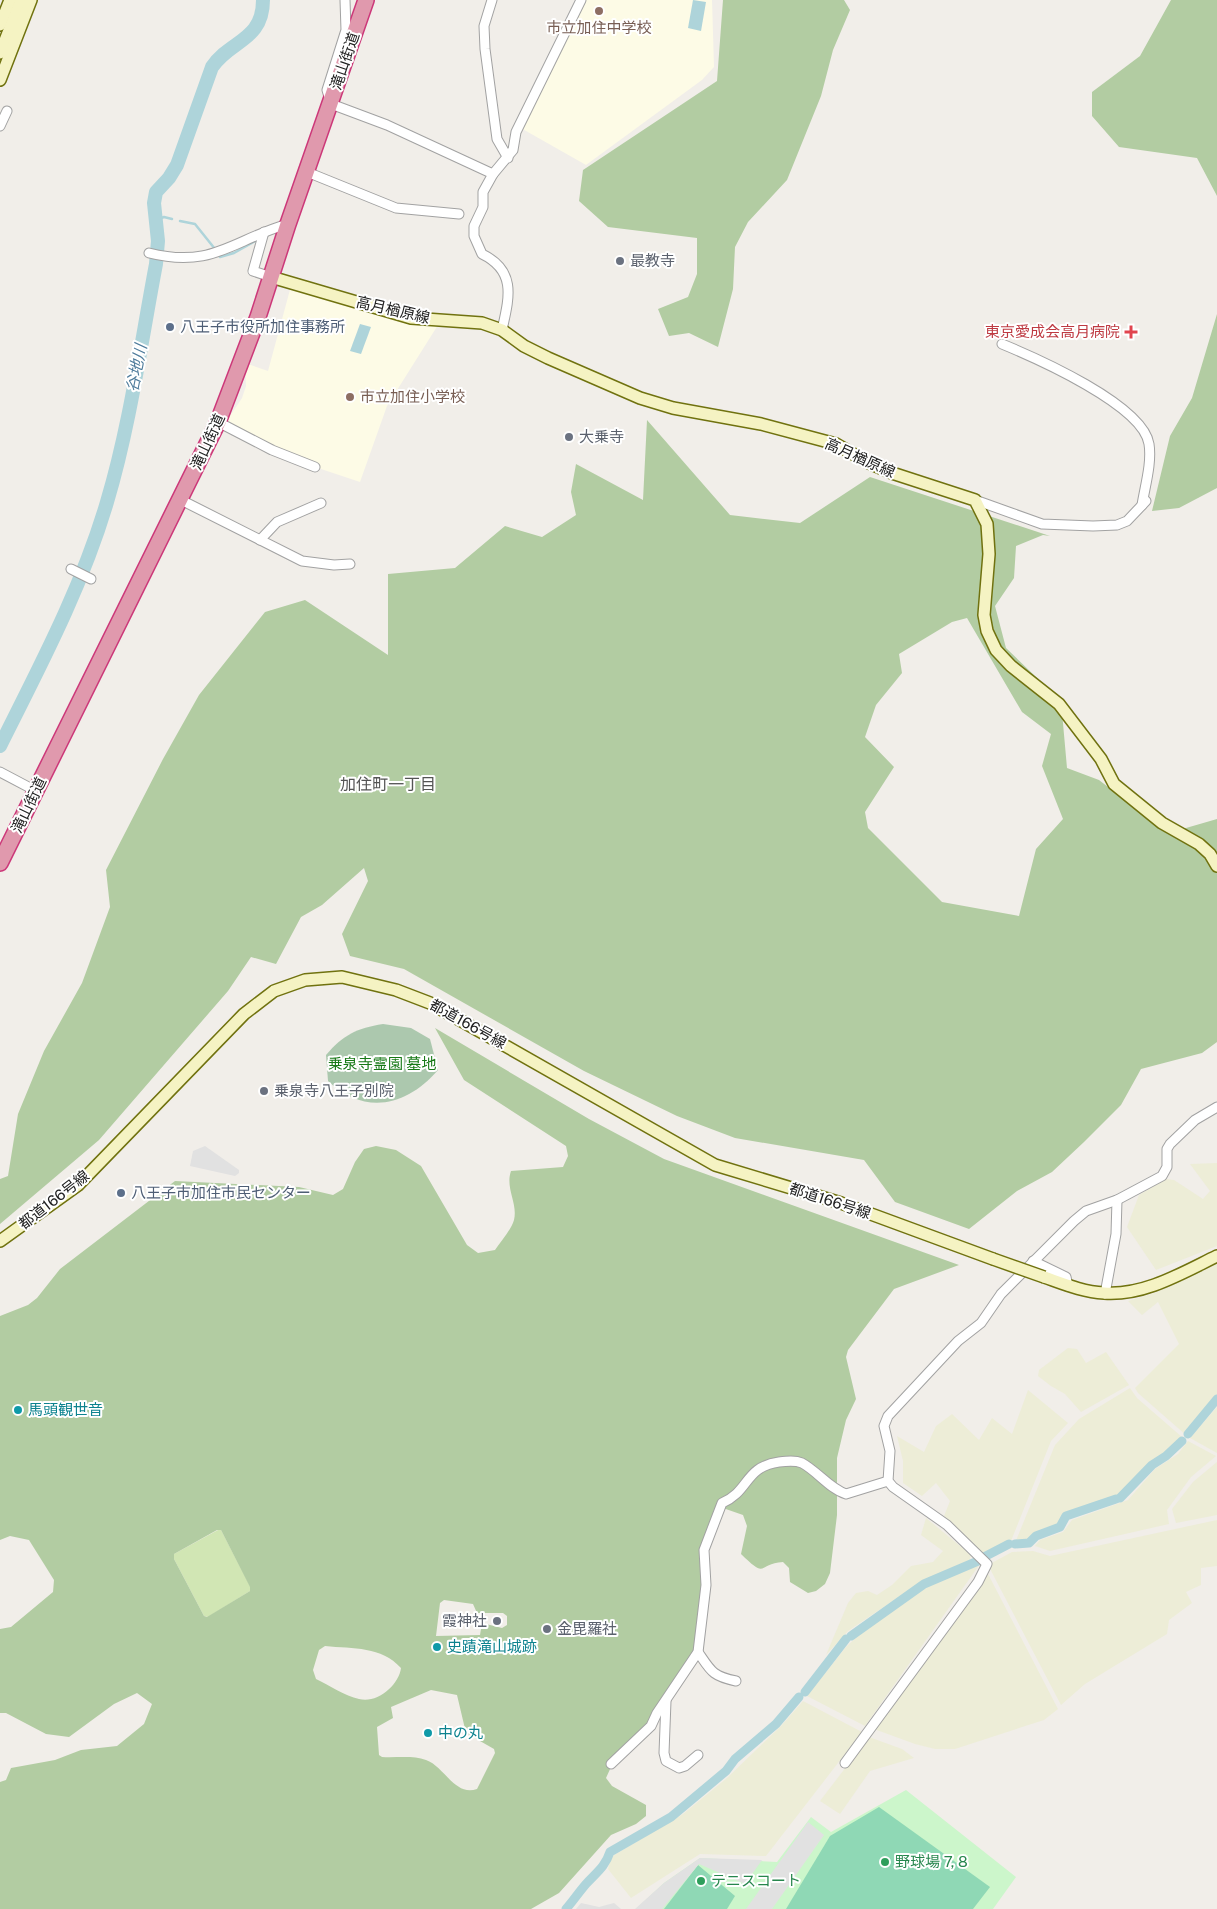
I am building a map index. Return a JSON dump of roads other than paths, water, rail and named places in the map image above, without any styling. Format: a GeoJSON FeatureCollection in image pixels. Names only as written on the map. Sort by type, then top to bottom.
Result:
{"type":"FeatureCollection","features":[{"type":"Feature","properties":{"kind":"highway","name":"滝山街道"},"geometry":{"type":"LineString","coordinates":[[0,863],[181,500],[234,385],[366,0]]}},
{"type":"Feature","properties":{"kind":"main road"},"geometry":{"type":"LineString","coordinates":[[0,26],[10,0]]}},
{"type":"Feature","properties":{"kind":"main road"},"geometry":{"type":"LineString","coordinates":[[0,53],[21,0]]}},
{"type":"Feature","properties":{"kind":"main road"},"geometry":{"type":"LineString","coordinates":[[0,80],[31,0]]}},
{"type":"Feature","properties":{"kind":"main road","name":"高月楢原線"},"geometry":{"type":"LineString","coordinates":[[271,277],[411,318],[482,323],[502,330],[524,346],[548,358],[640,398],[673,408],[761,424],[836,444],[868,462],[892,472],[975,500]]}},
{"type":"Feature","properties":{"kind":"main road"},"geometry":{"type":"LineString","coordinates":[[975,500],[987,524],[989,554],[984,615],[987,631],[996,650],[1011,666],[1059,704],[1101,759],[1114,784],[1162,824],[1199,844],[1210,854],[1217,866]]}},
{"type":"Feature","properties":{"kind":"main road","name":"都道166号線"},"geometry":{"type":"LineString","coordinates":[[0,1241],[78,1185],[256,1003],[293,983],[329,977],[361,981],[396,990],[430,1003],[715,1165],[841,1203],[1068,1286],[1105,1294],[1129,1292],[1151,1286],[1217,1256]]}},
{"type":"Feature","properties":{"kind":"street"},"geometry":{"type":"LineString","coordinates":[[345,0],[346,30],[326,90],[331,104],[387,125],[493,174]]}},
{"type":"Feature","properties":{"kind":"street"},"geometry":{"type":"LineString","coordinates":[[492,0],[484,26],[486,49],[497,139],[508,158]]}},
{"type":"Feature","properties":{"kind":"street"},"geometry":{"type":"LineString","coordinates":[[502,330],[510,294],[504,273],[496,261],[482,254],[474,236],[474,226],[483,208],[483,192],[493,174],[513,150],[516,132],[581,0]]}},
{"type":"Feature","properties":{"kind":"street"},"geometry":{"type":"LineString","coordinates":[[0,126],[7,111]]}},
{"type":"Feature","properties":{"kind":"street"},"geometry":{"type":"LineString","coordinates":[[307,172],[396,208],[459,214]]}},
{"type":"Feature","properties":{"kind":"street"},"geometry":{"type":"LineString","coordinates":[[150,253],[164,257],[204,258],[229,249],[264,232],[288,224]]}},
{"type":"Feature","properties":{"kind":"street"},"geometry":{"type":"LineString","coordinates":[[264,232],[253,270],[271,277]]}},
{"type":"Feature","properties":{"kind":"street"},"geometry":{"type":"LineString","coordinates":[[975,500],[1042,524],[1071,526],[1117,525],[1128,521],[1144,502],[1149,444],[1146,433],[1137,422],[1070,374],[1002,344]]}},
{"type":"Feature","properties":{"kind":"street"},"geometry":{"type":"LineString","coordinates":[[218,422],[272,450],[315,467]]}},
{"type":"Feature","properties":{"kind":"street"},"geometry":{"type":"LineString","coordinates":[[181,500],[302,561],[334,565],[350,564]]}},
{"type":"Feature","properties":{"kind":"street"},"geometry":{"type":"LineString","coordinates":[[260,540],[277,522],[321,503]]}},
{"type":"Feature","properties":{"kind":"street"},"geometry":{"type":"LineString","coordinates":[[73,570],[90,578]]}},
{"type":"Feature","properties":{"kind":"street"},"geometry":{"type":"LineString","coordinates":[[0,772],[36,790]]}},
{"type":"Feature","properties":{"kind":"street"},"geometry":{"type":"LineString","coordinates":[[0,844],[15,835]]}},
{"type":"Feature","properties":{"kind":"street"},"geometry":{"type":"LineString","coordinates":[[844,1763],[978,1582],[987,1564],[947,1525],[893,1487],[888,1480],[890,1452],[884,1426],[888,1416],[952,1347],[981,1323],[1001,1294],[1056,1237],[1086,1211],[1117,1200],[1162,1176],[1167,1168],[1167,1149],[1170,1144],[1195,1120],[1217,1107]]}},
{"type":"Feature","properties":{"kind":"street"},"geometry":{"type":"LineString","coordinates":[[1105,1294],[1116,1234],[1117,1200]]}},
{"type":"Feature","properties":{"kind":"street"},"geometry":{"type":"LineString","coordinates":[[1033,1261],[1066,1277],[1068,1286]]}},
{"type":"Feature","properties":{"kind":"street"},"geometry":{"type":"LineString","coordinates":[[611,1764],[651,1726],[698,1652],[706,1585],[705,1544],[720,1505],[735,1496],[757,1469],[765,1464],[789,1461],[800,1463],[846,1494],[888,1480]]}},
{"type":"Feature","properties":{"kind":"street"},"geometry":{"type":"LineString","coordinates":[[698,1652],[713,1674],[718,1678],[736,1681]]}},
{"type":"Feature","properties":{"kind":"street"},"geometry":{"type":"LineString","coordinates":[[666,1701],[664,1753],[666,1761],[679,1768],[686,1766],[698,1755]]}},
{"type":"Feature","properties":{"kind":"water"},"geometry":{"type":"Polygon","coordinates":[[[693,0],[706,2],[701,31],[688,28],[693,0]]]}},
{"type":"Feature","properties":{"kind":"water"},"geometry":{"type":"Polygon","coordinates":[[[360,324],[371,327],[361,354],[350,351],[360,324]]]}},
{"type":"Feature","properties":{"kind":"waterway","name":"谷地川"},"geometry":{"type":"LineString","coordinates":[[0,746],[73,595],[97,534],[107,502],[129,414],[156,264],[158,241],[154,203],[156,192],[169,178],[177,165],[212,67],[219,58],[252,32],[262,14],[263,0]]}},
{"type":"Feature","properties":{"kind":"waterway"},"geometry":{"type":"LineString","coordinates":[[156,220],[164,217],[172,219]]}},
{"type":"Feature","properties":{"kind":"waterway"},"geometry":{"type":"LineString","coordinates":[[180,221],[195,224],[215,249]]}},
{"type":"Feature","properties":{"kind":"waterway"},"geometry":{"type":"LineString","coordinates":[[220,257],[234,253],[257,240]]}},
{"type":"Feature","properties":{"kind":"waterway"},"geometry":{"type":"LineString","coordinates":[[1188,1434],[1217,1399]]}},
{"type":"Feature","properties":{"kind":"waterway"},"geometry":{"type":"LineString","coordinates":[[1120,1498],[1152,1465],[1166,1456],[1182,1441]]}},
{"type":"Feature","properties":{"kind":"waterway"},"geometry":{"type":"LineString","coordinates":[[1015,1544],[1029,1543],[1036,1536],[1060,1527],[1066,1516],[1116,1499]]}},
{"type":"Feature","properties":{"kind":"waterway"},"geometry":{"type":"LineString","coordinates":[[984,1557],[1009,1544]]}},
{"type":"Feature","properties":{"kind":"waterway"},"geometry":{"type":"LineString","coordinates":[[851,1636],[924,1584],[978,1561]]}},
{"type":"Feature","properties":{"kind":"waterway"},"geometry":{"type":"LineString","coordinates":[[805,1692],[846,1639]]}},
{"type":"Feature","properties":{"kind":"waterway"},"geometry":{"type":"LineString","coordinates":[[566,1909],[603,1866],[610,1852],[671,1817],[726,1771],[735,1759],[776,1724],[799,1697]]}},
{"type":"Feature","properties":{"kind":"place","name":"市立加住中学校"},"geometry":{"type":"Point","coordinates":[599,11]}},
{"type":"Feature","properties":{"kind":"place","name":"最教寺"},"geometry":{"type":"Point","coordinates":[620,261]}},
{"type":"Feature","properties":{"kind":"place","name":"八王子市役所加住事務所"},"geometry":{"type":"Point","coordinates":[170,327]}},
{"type":"Feature","properties":{"kind":"place","name":"東京愛成会高月病院"},"geometry":{"type":"Point","coordinates":[1131,332]}},
{"type":"Feature","properties":{"kind":"place","name":"市立加住小学校"},"geometry":{"type":"Point","coordinates":[350,397]}},
{"type":"Feature","properties":{"kind":"place","name":"大乗寺"},"geometry":{"type":"Point","coordinates":[569,437]}},
{"type":"Feature","properties":{"kind":"place","name":"乗泉寺八王子別院"},"geometry":{"type":"Point","coordinates":[264,1091]}},
{"type":"Feature","properties":{"kind":"place","name":"八王子市加住市民センター"},"geometry":{"type":"Point","coordinates":[121,1193]}},
{"type":"Feature","properties":{"kind":"place","name":"馬頭観世音"},"geometry":{"type":"Point","coordinates":[18,1410]}},
{"type":"Feature","properties":{"kind":"place","name":"霞神社"},"geometry":{"type":"Point","coordinates":[497,1621]}},
{"type":"Feature","properties":{"kind":"place","name":"金毘羅社"},"geometry":{"type":"Point","coordinates":[547,1629]}},
{"type":"Feature","properties":{"kind":"place","name":"史蹟滝山城跡"},"geometry":{"type":"Point","coordinates":[437,1647]}},
{"type":"Feature","properties":{"kind":"place","name":"中の丸"},"geometry":{"type":"Point","coordinates":[428,1733]}},
{"type":"Feature","properties":{"kind":"place","name":"野球場 7, 8"},"geometry":{"type":"Point","coordinates":[885,1862]}},
{"type":"Feature","properties":{"kind":"place","name":"テニスコート"},"geometry":{"type":"Point","coordinates":[701,1881]}},
{"type":"Feature","properties":{"kind":"district","name":"加住町一丁目"},"geometry":{"type":"Point","coordinates":[388,784]}},
{"type":"Feature","properties":{"kind":"park label","name":"乗泉寺霊園 墓地"},"geometry":{"type":"Point","coordinates":[382,1064]}}]}
